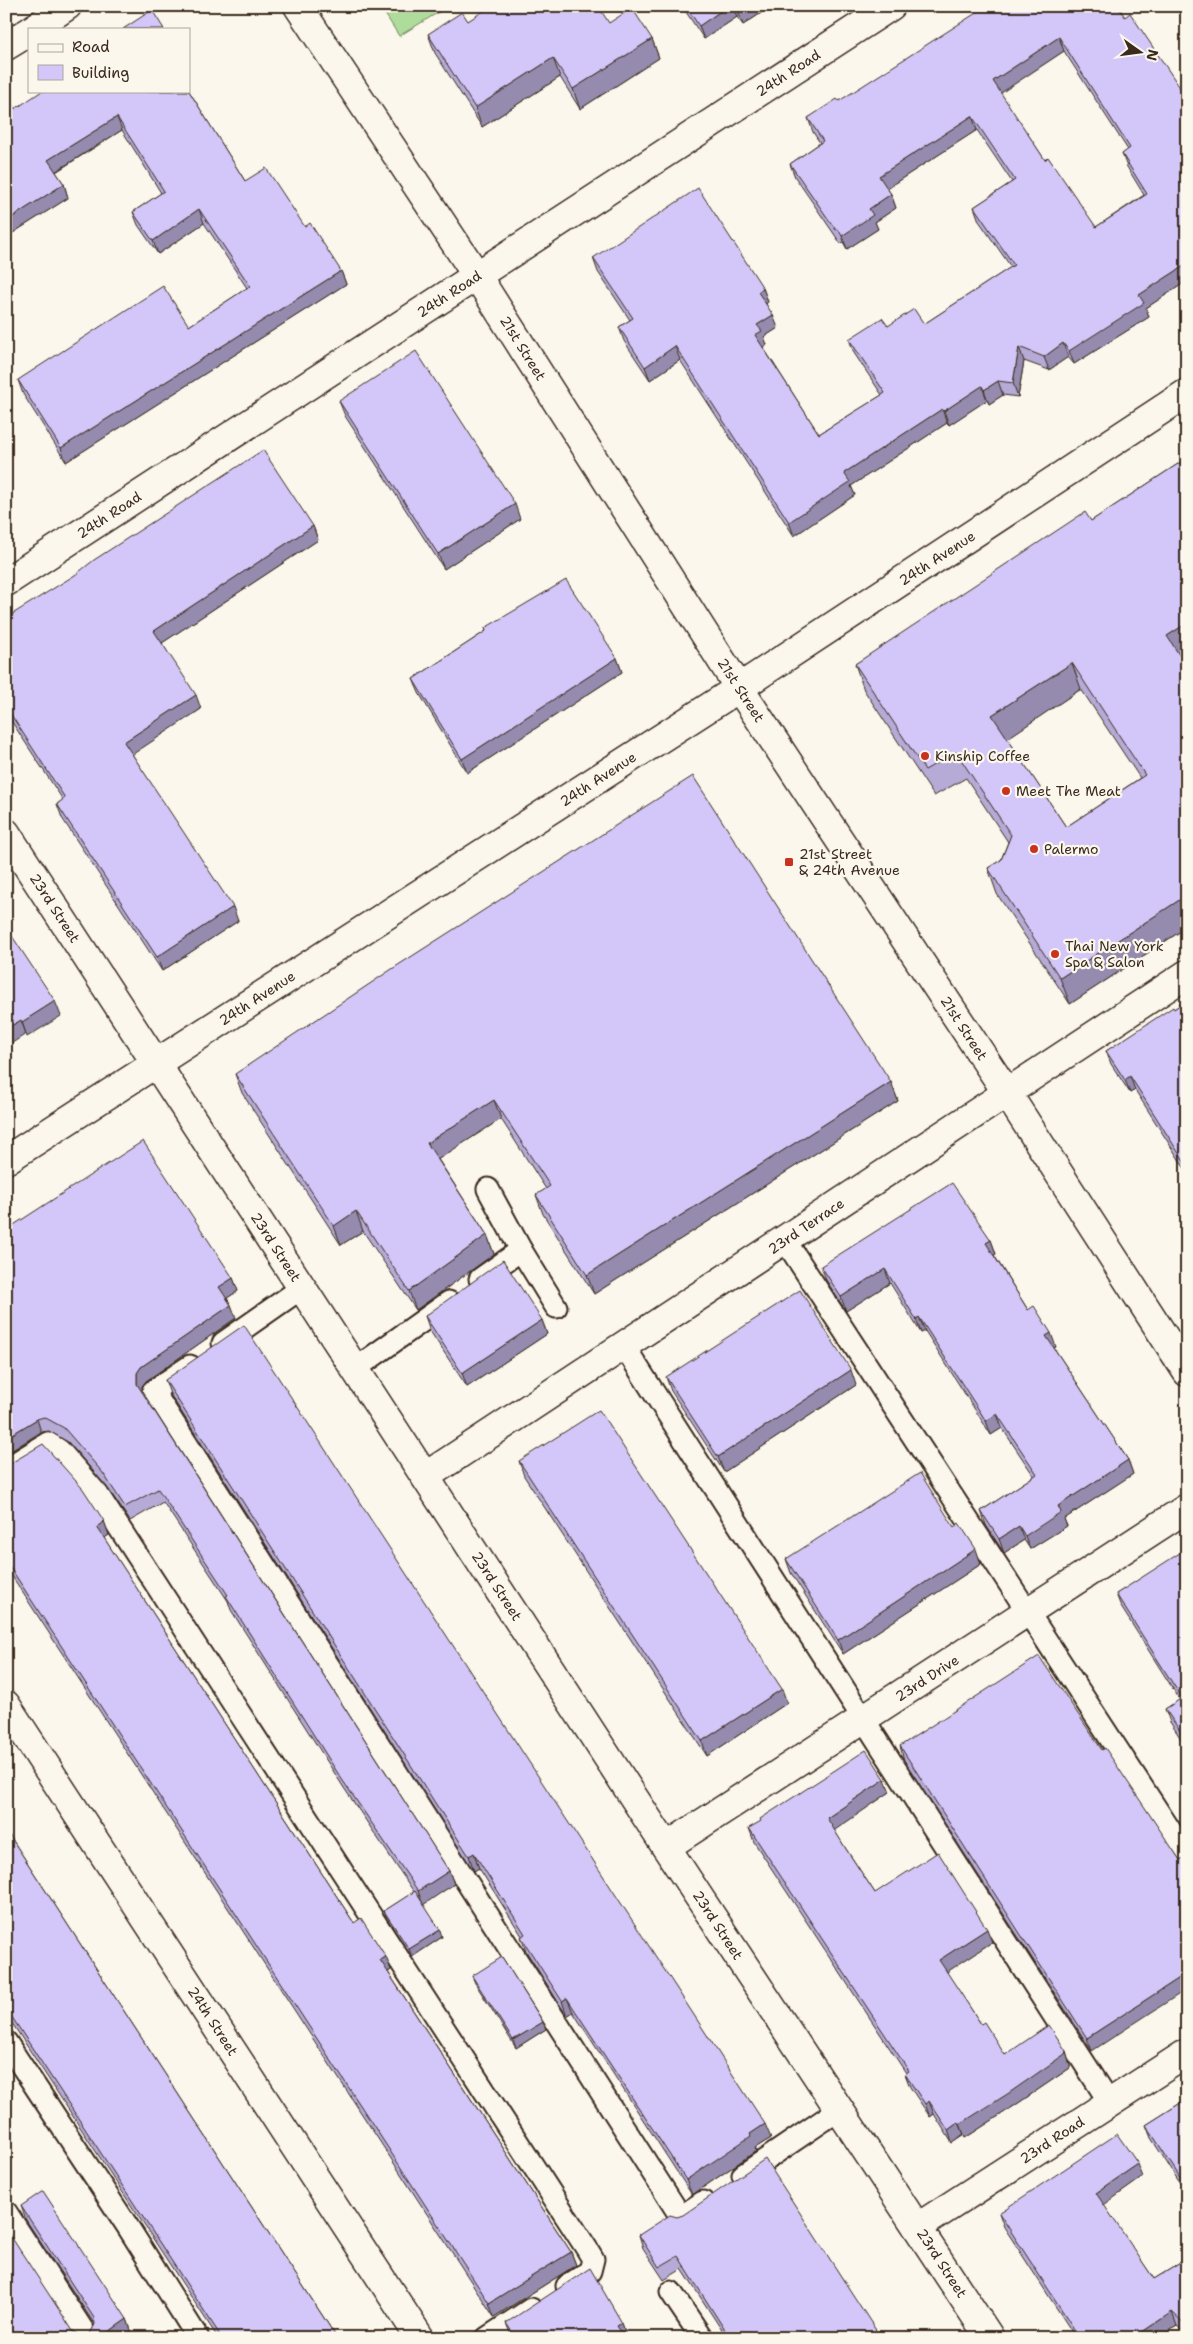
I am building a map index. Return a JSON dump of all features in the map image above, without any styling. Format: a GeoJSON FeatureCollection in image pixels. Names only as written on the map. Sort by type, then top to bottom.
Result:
{"type":"FeatureCollection","features":[{"type":"Feature","properties":{"kind":"street"},"geometry":{"type":"LineString","coordinates":[[35,28],[68,6]]}},
{"type":"Feature","properties":{"kind":"street","name":"21st Street"},"geometry":{"type":"LineString","coordinates":[[298,6],[477,276],[739,688],[1007,1093],[1187,1372]]}},
{"type":"Feature","properties":{"kind":"street","name":"24th Road"},"geometry":{"type":"LineString","coordinates":[[6,582],[891,6]]}},
{"type":"Feature","properties":{"kind":"street"},"geometry":{"type":"LineString","coordinates":[[6,46],[28,33]]}},
{"type":"Feature","properties":{"kind":"street","name":"24th Avenue"},"geometry":{"type":"LineString","coordinates":[[6,1160],[739,688],[1187,393]]}},
{"type":"Feature","properties":{"kind":"street","name":"23rd Street"},"geometry":{"type":"LineString","coordinates":[[6,833],[666,1847],[990,2338]]}},
{"type":"Feature","properties":{"kind":"street","name":"23rd Terrace"},"geometry":{"type":"LineString","coordinates":[[426,1476],[1187,974]]}},
{"type":"Feature","properties":{"kind":"street","name":"23rd Drive"},"geometry":{"type":"LineString","coordinates":[[666,1847],[1187,1508]]}},
{"type":"Feature","properties":{"kind":"street","name":"24th Street"},"geometry":{"type":"LineString","coordinates":[[6,1705],[420,2338]]}},
{"type":"Feature","properties":{"kind":"street","name":"23rd Road"},"geometry":{"type":"LineString","coordinates":[[918,2227],[1187,2053]]}},
{"type":"Feature","properties":{"kind":"lane"},"geometry":{"type":"LineString","coordinates":[[488,1189],[521,1250],[556,1307]]}},
{"type":"Feature","properties":{"kind":"lane"},"geometry":{"type":"LineString","coordinates":[[785,1240],[1187,1856]]}},
{"type":"Feature","properties":{"kind":"lane"},"geometry":{"type":"LineString","coordinates":[[355,1369],[521,1250]]}},
{"type":"Feature","properties":{"kind":"lane"},"geometry":{"type":"LineString","coordinates":[[303,1287],[153,1391],[681,2217],[840,2109]]}},
{"type":"Feature","properties":{"kind":"lane"},"geometry":{"type":"LineString","coordinates":[[624,1346],[1110,2102]]}},
{"type":"Feature","properties":{"kind":"lane"},"geometry":{"type":"LineString","coordinates":[[6,1469],[48,1443],[59,1450],[98,1495],[593,2259],[590,2272],[487,2338]]}},
{"type":"Feature","properties":{"kind":"lane"},"geometry":{"type":"LineString","coordinates":[[6,2042],[128,2227],[198,2338]]}},
{"type":"Feature","properties":{"kind":"lane"},"geometry":{"type":"LineString","coordinates":[[6,2212],[88,2338]]}},
{"type":"Feature","properties":{"kind":"lane"},"geometry":{"type":"LineString","coordinates":[[670,2292],[702,2338]]}},
{"type":"Feature","properties":{"kind":"green space"},"geometry":{"type":"Polygon","coordinates":[[[380,6],[449,6],[399,36],[380,6]]]}},
{"type":"Feature","properties":{"kind":"building"},"geometry":{"type":"Polygon","coordinates":[[[491,6],[598,6],[609,23],[632,8],[652,39],[573,89],[553,58],[475,108],[428,34],[462,12],[468,21],[491,6]]]}},
{"type":"Feature","properties":{"kind":"building"},"geometry":{"type":"Polygon","coordinates":[[[686,6],[728,6],[699,26],[686,6]]]}},
{"type":"Feature","properties":{"kind":"building"},"geometry":{"type":"Polygon","coordinates":[[[734,6],[746,6],[738,11],[734,6]]]}},
{"type":"Feature","properties":{"kind":"building"},"geometry":{"type":"Polygon","coordinates":[[[987,6],[1118,6],[1125,17],[1130,13],[1187,98],[1187,264],[1139,295],[1144,303],[1069,351],[1063,343],[1044,357],[1019,347],[1013,383],[998,381],[984,390],[982,386],[944,411],[942,409],[844,473],[850,482],[789,522],[675,346],[645,367],[619,327],[633,318],[593,258],[698,188],[763,288],[758,292],[773,315],[757,325],[762,331],[755,335],[819,434],[885,393],[849,339],[882,318],[888,326],[914,309],[924,324],[1014,265],[974,207],[1015,180],[972,116],[879,176],[891,194],[869,209],[873,215],[842,236],[790,164],[823,141],[808,118],[837,99],[839,101],[987,6]],[[1059,37],[993,81],[1045,160],[1048,157],[1096,227],[1147,194],[1122,154],[1130,148],[1059,37]]]}},
{"type":"Feature","properties":{"kind":"building"},"geometry":{"type":"Polygon","coordinates":[[[152,10],[163,28],[125,28],[152,10]]]}},
{"type":"Feature","properties":{"kind":"building"},"geometry":{"type":"Polygon","coordinates":[[[40,92],[190,92],[245,181],[266,168],[305,227],[310,223],[341,271],[61,448],[18,380],[163,286],[189,326],[250,286],[199,209],[153,241],[133,212],[164,191],[117,117],[48,160],[64,184],[6,221],[6,107],[12,103],[15,109],[40,92]]]}},
{"type":"Feature","properties":{"kind":"building"},"geometry":{"type":"Polygon","coordinates":[[[416,351],[515,504],[438,554],[339,401],[416,351]]]}},
{"type":"Feature","properties":{"kind":"building"},"geometry":{"type":"Polygon","coordinates":[[[263,450],[313,526],[154,631],[196,695],[124,742],[233,907],[157,957],[57,804],[65,798],[6,707],[6,618],[75,575],[94,560],[263,450]]]}},
{"type":"Feature","properties":{"kind":"building"},"geometry":{"type":"Polygon","coordinates":[[[1187,458],[1187,623],[1167,636],[1187,667],[1187,895],[1060,978],[988,868],[1001,860],[1011,835],[956,752],[925,770],[855,664],[1085,512],[1091,521],[1187,458]],[[1072,663],[992,715],[1066,827],[1145,775],[1072,663]]]}},
{"type":"Feature","properties":{"kind":"building"},"geometry":{"type":"Polygon","coordinates":[[[566,580],[617,658],[462,759],[413,679],[486,631],[485,628],[566,580]]]}},
{"type":"Feature","properties":{"kind":"building"},"geometry":{"type":"Polygon","coordinates":[[[693,776],[891,1082],[587,1275],[536,1195],[550,1186],[494,1100],[427,1143],[487,1235],[409,1291],[356,1211],[334,1226],[235,1074],[392,969],[693,776]]]}},
{"type":"Feature","properties":{"kind":"building"},"geometry":{"type":"Polygon","coordinates":[[[6,927],[55,1001],[22,1022],[21,1020],[6,1029],[6,927]]]}},
{"type":"Feature","properties":{"kind":"building"},"geometry":{"type":"Polygon","coordinates":[[[1187,1000],[1187,1166],[1130,1076],[1125,1080],[1106,1051],[1173,1007],[1174,1009],[1187,1000]]]}},
{"type":"Feature","properties":{"kind":"building"},"geometry":{"type":"Polygon","coordinates":[[[143,1141],[233,1278],[219,1287],[231,1305],[141,1367],[137,1373],[137,1384],[449,1871],[418,1891],[339,1775],[226,1596],[228,1595],[158,1489],[125,1507],[103,1473],[64,1428],[44,1417],[37,1419],[6,1438],[6,1230],[143,1141]]]}},
{"type":"Feature","properties":{"kind":"building"},"geometry":{"type":"Polygon","coordinates":[[[952,1183],[991,1240],[986,1243],[1028,1310],[1034,1306],[1051,1333],[1046,1336],[1128,1460],[1058,1506],[1061,1512],[1025,1536],[1019,1526],[999,1539],[981,1511],[1037,1474],[997,1414],[986,1421],[919,1317],[916,1319],[885,1269],[841,1297],[821,1266],[952,1183]]]}},
{"type":"Feature","properties":{"kind":"building"},"geometry":{"type":"Polygon","coordinates":[[[503,1260],[542,1320],[462,1373],[425,1316],[503,1260]]]}},
{"type":"Feature","properties":{"kind":"building"},"geometry":{"type":"Polygon","coordinates":[[[800,1290],[851,1370],[718,1457],[666,1377],[800,1290]]]}},
{"type":"Feature","properties":{"kind":"building"},"geometry":{"type":"Polygon","coordinates":[[[244,1325],[765,2124],[750,2134],[751,2136],[686,2180],[567,1998],[562,2001],[521,1937],[525,1934],[474,1853],[469,1856],[165,1380],[244,1325]]]}},
{"type":"Feature","properties":{"kind":"building"},"geometry":{"type":"Polygon","coordinates":[[[599,1410],[782,1689],[702,1741],[519,1461],[599,1410]]]}},
{"type":"Feature","properties":{"kind":"building"},"geometry":{"type":"Polygon","coordinates":[[[43,1444],[83,1489],[104,1521],[97,1527],[354,1923],[361,1918],[386,1957],[380,1960],[571,2252],[489,2303],[6,1561],[6,1466],[43,1444]]]}},
{"type":"Feature","properties":{"kind":"building"},"geometry":{"type":"Polygon","coordinates":[[[920,1473],[954,1527],[959,1523],[976,1549],[838,1640],[786,1559],[920,1473]]]}},
{"type":"Feature","properties":{"kind":"building"},"geometry":{"type":"Polygon","coordinates":[[[1186,1549],[1187,1741],[1165,1709],[1182,1698],[1116,1594],[1186,1549]]]}},
{"type":"Feature","properties":{"kind":"building"},"geometry":{"type":"Polygon","coordinates":[[[1039,1656],[1102,1750],[1105,1748],[1180,1860],[1187,1856],[1187,1973],[1087,2038],[900,1746],[1039,1656]]]}},
{"type":"Feature","properties":{"kind":"building"},"geometry":{"type":"Polygon","coordinates":[[[866,1750],[885,1779],[827,1818],[875,1893],[938,1852],[987,1929],[939,1960],[981,2024],[984,2022],[1005,2055],[1049,2025],[1066,2051],[1065,2054],[1009,2093],[948,2130],[929,2101],[925,2104],[905,2074],[909,2071],[749,1828],[866,1750]]]}},
{"type":"Feature","properties":{"kind":"building"},"geometry":{"type":"Polygon","coordinates":[[[6,1830],[337,2338],[222,2338],[6,2008],[6,1830]]]}},
{"type":"Feature","properties":{"kind":"building"},"geometry":{"type":"Polygon","coordinates":[[[415,1891],[440,1930],[409,1949],[384,1911],[415,1891]]]}},
{"type":"Feature","properties":{"kind":"building"},"geometry":{"type":"Polygon","coordinates":[[[502,1957],[543,2022],[513,2040],[472,1976],[502,1957]]]}},
{"type":"Feature","properties":{"kind":"building"},"geometry":{"type":"Polygon","coordinates":[[[1187,2099],[1187,2188],[1146,2125],[1187,2099]]]}},
{"type":"Feature","properties":{"kind":"building"},"geometry":{"type":"Polygon","coordinates":[[[1117,2134],[1138,2164],[1096,2193],[1154,2279],[1187,2259],[1187,2326],[1172,2312],[1133,2338],[1080,2338],[999,2213],[1117,2134]]]}},
{"type":"Feature","properties":{"kind":"building"},"geometry":{"type":"Polygon","coordinates":[[[765,2159],[881,2338],[730,2338],[678,2256],[659,2267],[639,2235],[670,2215],[677,2217],[683,2215],[765,2159]]]}},
{"type":"Feature","properties":{"kind":"building"},"geometry":{"type":"Polygon","coordinates":[[[43,2191],[127,2319],[100,2338],[6,2338],[6,2229],[73,2331],[83,2337],[90,2334],[95,2324],[94,2318],[21,2206],[43,2191]]]}},
{"type":"Feature","properties":{"kind":"building"},"geometry":{"type":"Polygon","coordinates":[[[590,2268],[622,2323],[617,2326],[625,2338],[516,2338],[506,2323],[590,2268]]]}},
{"type":"Feature","properties":{"kind":"place","name":"Kinship Coffee"},"geometry":{"type":"Point","coordinates":[925,756]}},
{"type":"Feature","properties":{"kind":"place","name":"Meet The Meat"},"geometry":{"type":"Point","coordinates":[1006,791]}},
{"type":"Feature","properties":{"kind":"place","name":"Palermo"},"geometry":{"type":"Point","coordinates":[1034,849]}},
{"type":"Feature","properties":{"kind":"place","name":"21st Street & 24th Avenue"},"geometry":{"type":"Point","coordinates":[789,862]}},
{"type":"Feature","properties":{"kind":"place","name":"Thai New York Spa & Salon"},"geometry":{"type":"Point","coordinates":[1055,954]}}]}
